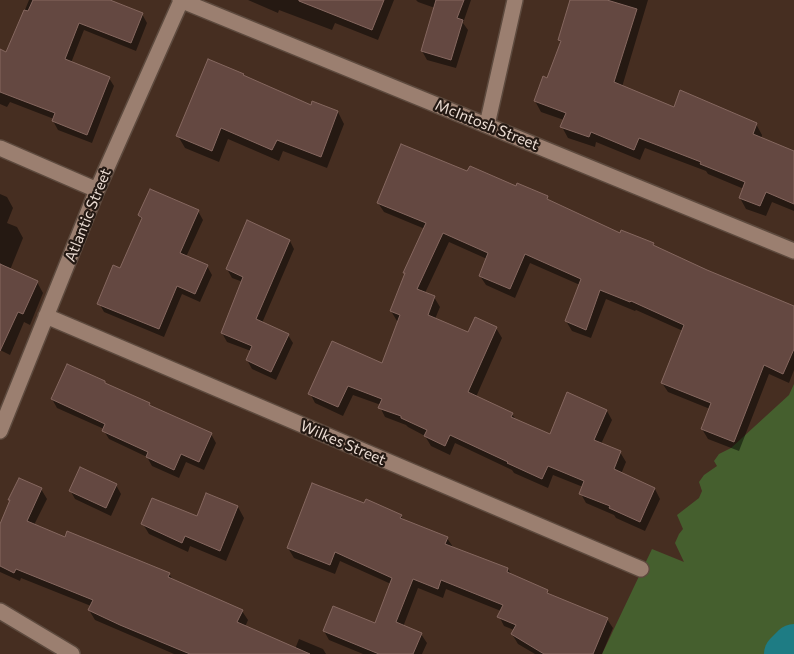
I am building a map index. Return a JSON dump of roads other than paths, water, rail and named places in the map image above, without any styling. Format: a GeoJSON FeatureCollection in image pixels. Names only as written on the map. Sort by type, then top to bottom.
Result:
{"type":"FeatureCollection","features":[{"type":"Feature","properties":{"kind":"street","name":"McIntosh Street"},"geometry":{"type":"LineString","coordinates":[[180,0],[794,251]]}},
{"type":"Feature","properties":{"kind":"street","name":"Atlantic Street"},"geometry":{"type":"LineString","coordinates":[[0,431],[97,190],[180,0]]}},
{"type":"Feature","properties":{"kind":"street"},"geometry":{"type":"LineString","coordinates":[[487,125],[515,0]]}},
{"type":"Feature","properties":{"kind":"street"},"geometry":{"type":"LineString","coordinates":[[0,148],[97,190]]}},
{"type":"Feature","properties":{"kind":"street","name":"Wilkes Street"},"geometry":{"type":"LineString","coordinates":[[46,316],[641,569]]}},
{"type":"Feature","properties":{"kind":"street"},"geometry":{"type":"LineString","coordinates":[[0,611],[72,654]]}},
{"type":"Feature","properties":{"kind":"waterway"},"geometry":{"type":"LineString","coordinates":[[786,654],[794,646]]}}]}
